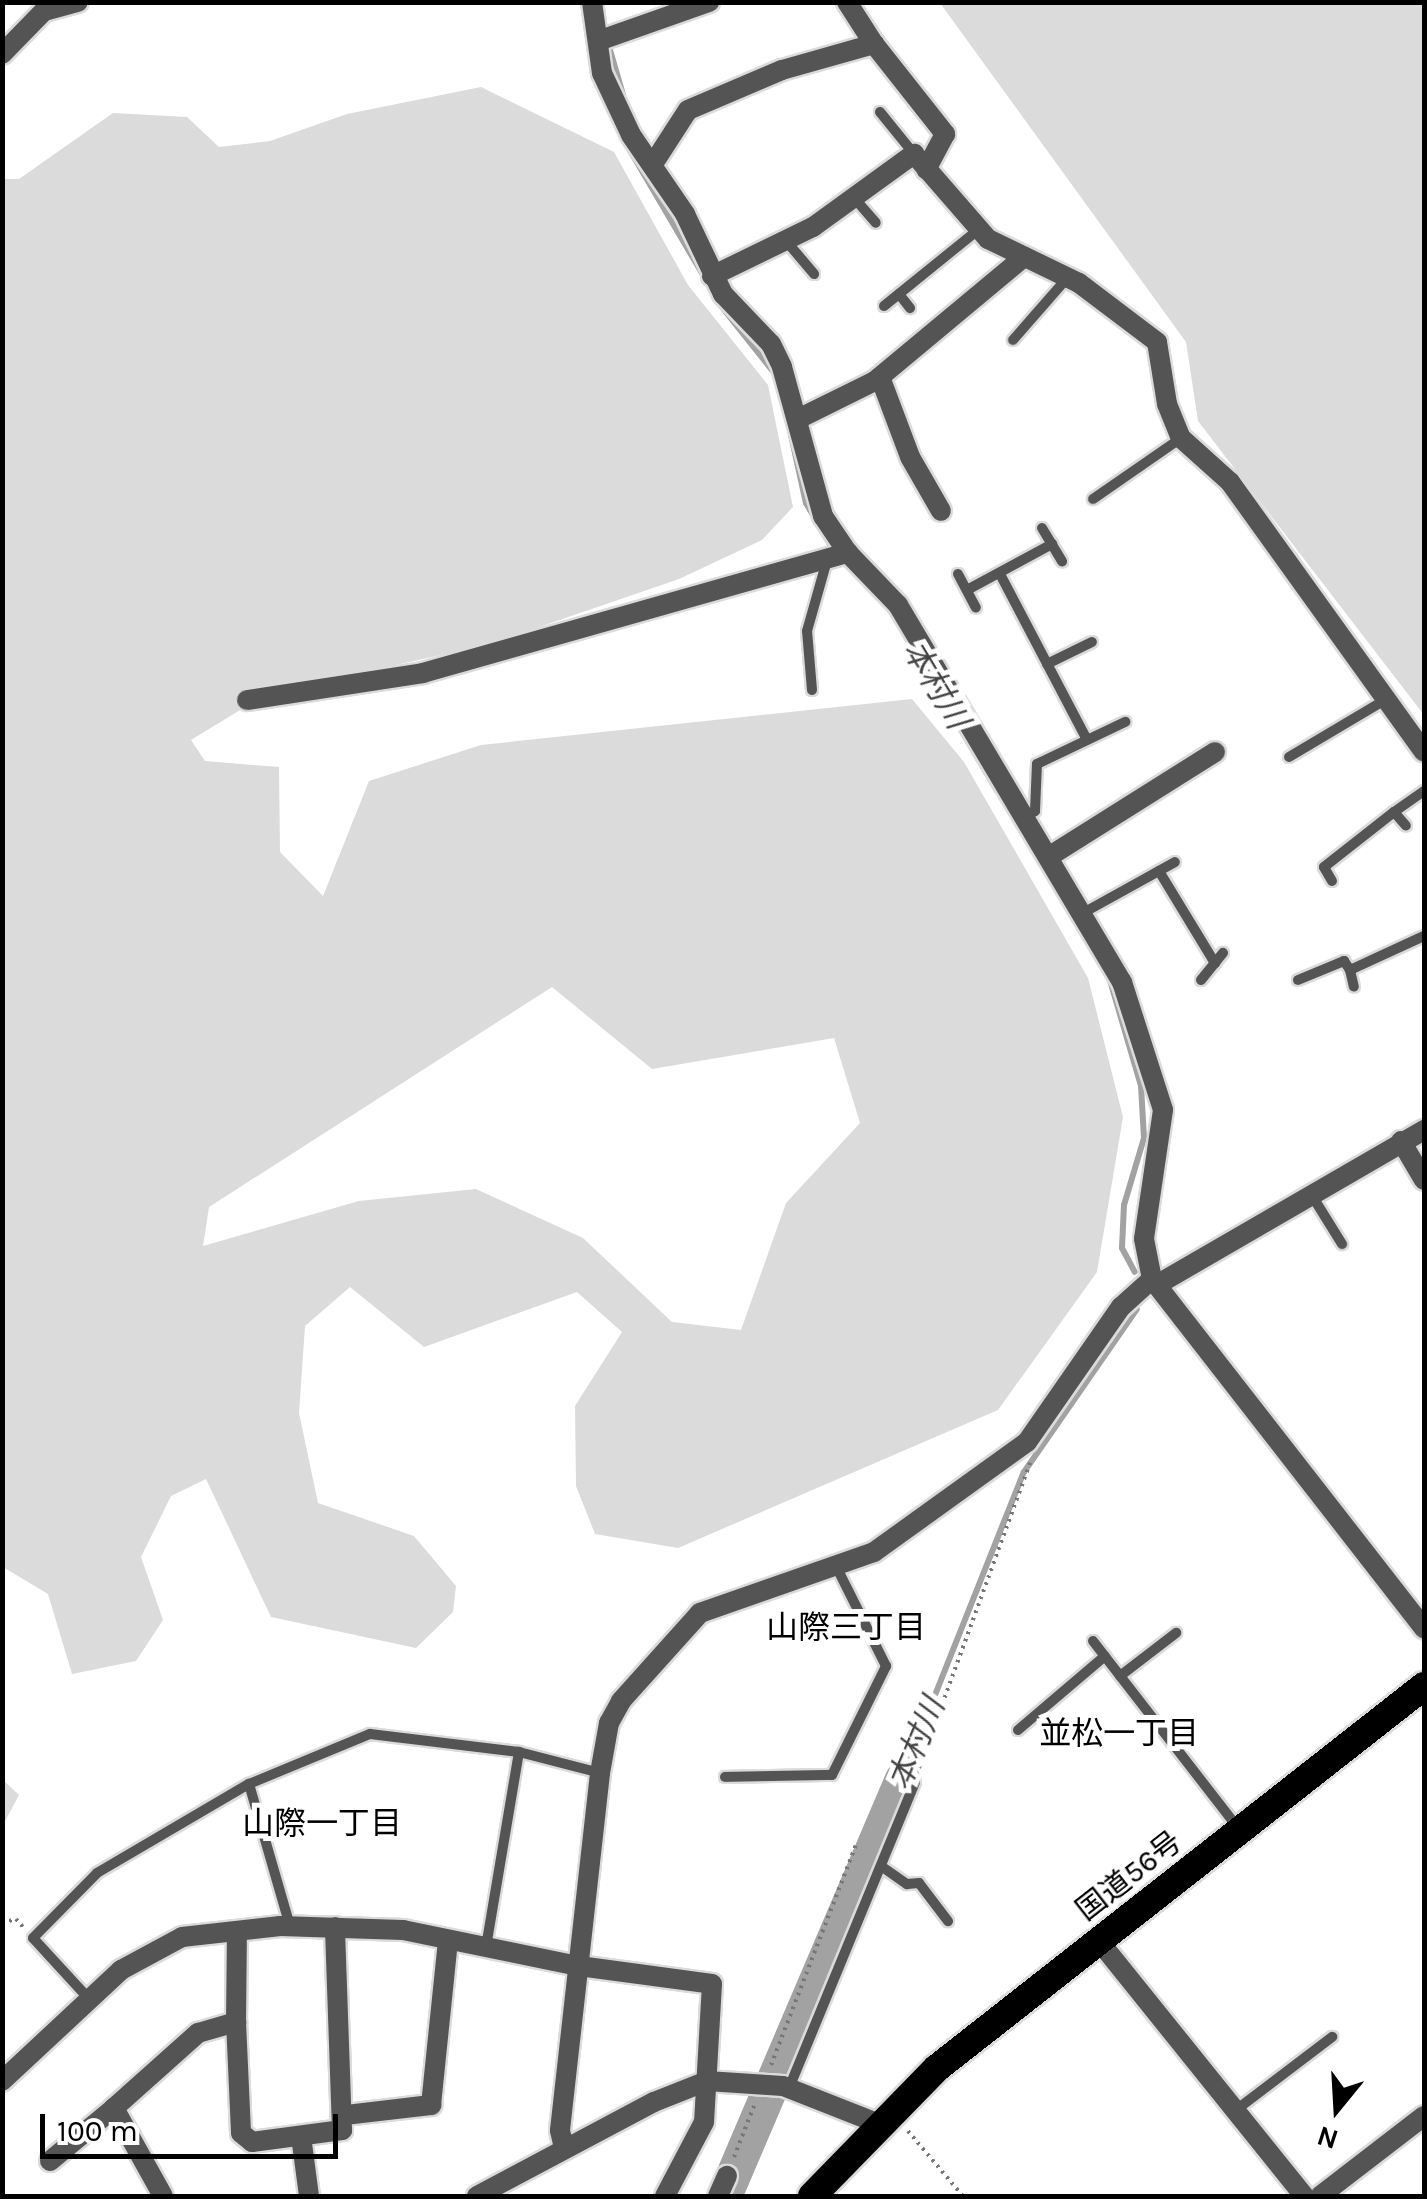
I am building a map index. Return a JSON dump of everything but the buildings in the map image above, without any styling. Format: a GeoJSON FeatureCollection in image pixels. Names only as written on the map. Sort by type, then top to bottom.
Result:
{"type":"FeatureCollection","features":[{"type":"Feature","properties":{"kind":"highway","name":"国道56号"},"geometry":{"type":"LineString","coordinates":[[812,2196],[884,2116],[1424,1686]]}},
{"type":"Feature","properties":{"kind":"street"},"geometry":{"type":"LineString","coordinates":[[2,54],[44,12],[78,2]]}},
{"type":"Feature","properties":{"kind":"street"},"geometry":{"type":"LineString","coordinates":[[592,2],[605,39],[602,72],[631,135],[653,164],[712,276],[770,344],[798,420],[837,559],[898,605],[1122,982],[1163,1110],[1144,1238],[1156,1281],[1424,1629]]}},
{"type":"Feature","properties":{"kind":"street"},"geometry":{"type":"LineString","coordinates":[[712,276],[787,242],[920,161],[945,134],[874,44],[848,2]]}},
{"type":"Feature","properties":{"kind":"street"},"geometry":{"type":"LineString","coordinates":[[605,39],[698,4]]}},
{"type":"Feature","properties":{"kind":"street"},"geometry":{"type":"LineString","coordinates":[[653,164],[688,110],[782,70],[874,44]]}},
{"type":"Feature","properties":{"kind":"street"},"geometry":{"type":"LineString","coordinates":[[920,161],[978,230],[1024,257],[1068,276],[1157,342],[1167,404],[1181,438],[1230,482],[1424,752]]}},
{"type":"Feature","properties":{"kind":"street"},"geometry":{"type":"LineString","coordinates":[[798,420],[880,377],[1024,257]]}},
{"type":"Feature","properties":{"kind":"street"},"geometry":{"type":"LineString","coordinates":[[880,377],[910,457],[941,512]]}},
{"type":"Feature","properties":{"kind":"street"},"geometry":{"type":"LineString","coordinates":[[248,700],[423,673],[837,559]]}},
{"type":"Feature","properties":{"kind":"street"},"geometry":{"type":"LineString","coordinates":[[1050,856],[1215,752]]}},
{"type":"Feature","properties":{"kind":"street"},"geometry":{"type":"LineString","coordinates":[[564,2148],[560,2130],[600,1773],[609,1723],[621,1701],[700,1613],[838,1570],[929,1516],[1028,1442],[1107,1336],[1121,1307],[1156,1281],[1424,1130]]}},
{"type":"Feature","properties":{"kind":"street"},"geometry":{"type":"LineString","coordinates":[[1401,1142],[1424,1180]]}},
{"type":"Feature","properties":{"kind":"street"},"geometry":{"type":"LineString","coordinates":[[2,2081],[120,1970],[182,1937],[290,1926],[335,1927],[448,1940],[579,1966],[712,1984],[704,2122],[665,2196]]}},
{"type":"Feature","properties":{"kind":"street"},"geometry":{"type":"LineString","coordinates":[[237,1932],[241,2133],[252,2142],[342,2130],[346,2115],[335,1927]]}},
{"type":"Feature","properties":{"kind":"street"},"geometry":{"type":"LineString","coordinates":[[346,2115],[431,2105],[448,1940]]}},
{"type":"Feature","properties":{"kind":"street"},"geometry":{"type":"LineString","coordinates":[[1100,1941],[1304,2196]]}},
{"type":"Feature","properties":{"kind":"street"},"geometry":{"type":"LineString","coordinates":[[50,2161],[198,2032],[236,2022]]}},
{"type":"Feature","properties":{"kind":"street"},"geometry":{"type":"LineString","coordinates":[[477,2196],[564,2148],[707,2082],[776,2085],[884,2116]]}},
{"type":"Feature","properties":{"kind":"street"},"geometry":{"type":"LineString","coordinates":[[114,2108],[163,2196]]}},
{"type":"Feature","properties":{"kind":"street"},"geometry":{"type":"LineString","coordinates":[[1320,2196],[1424,2116]]}},
{"type":"Feature","properties":{"kind":"street"},"geometry":{"type":"LineString","coordinates":[[302,2136],[309,2196]]}},
{"type":"Feature","properties":{"kind":"street"},"geometry":{"type":"LineString","coordinates":[[718,2196],[727,2176]]}},
{"type":"Feature","properties":{"kind":"lane"},"geometry":{"type":"LineString","coordinates":[[880,112],[920,161]]}},
{"type":"Feature","properties":{"kind":"lane"},"geometry":{"type":"LineString","coordinates":[[856,200],[876,223]]}},
{"type":"Feature","properties":{"kind":"lane"},"geometry":{"type":"LineString","coordinates":[[884,306],[978,230]]}},
{"type":"Feature","properties":{"kind":"lane"},"geometry":{"type":"LineString","coordinates":[[787,242],[814,274]]}},
{"type":"Feature","properties":{"kind":"lane"},"geometry":{"type":"LineString","coordinates":[[1013,340],[1068,276]]}},
{"type":"Feature","properties":{"kind":"lane"},"geometry":{"type":"LineString","coordinates":[[900,294],[910,308]]}},
{"type":"Feature","properties":{"kind":"lane"},"geometry":{"type":"LineString","coordinates":[[1093,499],[1181,438]]}},
{"type":"Feature","properties":{"kind":"lane"},"geometry":{"type":"LineString","coordinates":[[1042,528],[1062,561]]}},
{"type":"Feature","properties":{"kind":"lane"},"geometry":{"type":"LineString","coordinates":[[967,590],[1052,544]]}},
{"type":"Feature","properties":{"kind":"lane"},"geometry":{"type":"LineString","coordinates":[[812,690],[809,616],[837,559]]}},
{"type":"Feature","properties":{"kind":"lane"},"geometry":{"type":"LineString","coordinates":[[958,574],[976,608]]}},
{"type":"Feature","properties":{"kind":"lane"},"geometry":{"type":"LineString","coordinates":[[1000,574],[1087,740]]}},
{"type":"Feature","properties":{"kind":"lane"},"geometry":{"type":"LineString","coordinates":[[1047,664],[1092,642]]}},
{"type":"Feature","properties":{"kind":"lane"},"geometry":{"type":"LineString","coordinates":[[1289,757],[1385,700]]}},
{"type":"Feature","properties":{"kind":"lane"},"geometry":{"type":"LineString","coordinates":[[1026,816],[1035,812],[1037,764],[1124,722]]}},
{"type":"Feature","properties":{"kind":"lane"},"geometry":{"type":"LineString","coordinates":[[1332,881],[1324,867],[1424,791]]}},
{"type":"Feature","properties":{"kind":"lane"},"geometry":{"type":"LineString","coordinates":[[1394,812],[1406,826]]}},
{"type":"Feature","properties":{"kind":"lane"},"geometry":{"type":"LineString","coordinates":[[1082,913],[1175,862]]}},
{"type":"Feature","properties":{"kind":"lane"},"geometry":{"type":"LineString","coordinates":[[1159,871],[1214,963]]}},
{"type":"Feature","properties":{"kind":"lane"},"geometry":{"type":"LineString","coordinates":[[1350,970],[1424,936]]}},
{"type":"Feature","properties":{"kind":"lane"},"geometry":{"type":"LineString","coordinates":[[1201,980],[1223,953]]}},
{"type":"Feature","properties":{"kind":"lane"},"geometry":{"type":"LineString","coordinates":[[1298,980],[1344,962],[1354,988]]}},
{"type":"Feature","properties":{"kind":"lane"},"geometry":{"type":"LineString","coordinates":[[1311,1194],[1342,1244]]}},
{"type":"Feature","properties":{"kind":"lane"},"geometry":{"type":"LineString","coordinates":[[725,1777],[832,1776],[886,1666],[838,1570]]}},
{"type":"Feature","properties":{"kind":"lane"},"geometry":{"type":"LineString","coordinates":[[1120,1676],[1176,1633]]}},
{"type":"Feature","properties":{"kind":"lane"},"geometry":{"type":"LineString","coordinates":[[1094,1641],[1240,1830]]}},
{"type":"Feature","properties":{"kind":"lane"},"geometry":{"type":"LineString","coordinates":[[1018,1730],[1105,1656]]}},
{"type":"Feature","properties":{"kind":"lane"},"geometry":{"type":"LineString","coordinates":[[90,2000],[33,1938],[97,1873],[249,1784],[370,1734],[519,1752],[600,1773]]}},
{"type":"Feature","properties":{"kind":"lane"},"geometry":{"type":"LineString","coordinates":[[486,1948],[519,1752]]}},
{"type":"Feature","properties":{"kind":"lane"},"geometry":{"type":"LineString","coordinates":[[776,2085],[916,1782]]}},
{"type":"Feature","properties":{"kind":"lane"},"geometry":{"type":"LineString","coordinates":[[249,1784],[290,1926]]}},
{"type":"Feature","properties":{"kind":"lane"},"geometry":{"type":"LineString","coordinates":[[880,1866],[907,1884],[919,1883],[948,1921]]}},
{"type":"Feature","properties":{"kind":"lane"},"geometry":{"type":"LineString","coordinates":[[1235,2110],[1332,2038]]}},
{"type":"Feature","properties":{"kind":"path"},"geometry":{"type":"LineString","coordinates":[[916,1782],[1031,1467],[1028,1442]]}},
{"type":"Feature","properties":{"kind":"path"},"geometry":{"type":"LineString","coordinates":[[727,2176],[776,2085],[857,1842]]}},
{"type":"Feature","properties":{"kind":"path"},"geometry":{"type":"LineString","coordinates":[[2,1924],[16,1919],[33,1938]]}},
{"type":"Feature","properties":{"kind":"path"},"geometry":{"type":"LineString","coordinates":[[884,2116],[963,2196]]}},
{"type":"Feature","properties":{"kind":"shaded area"},"geometry":{"type":"Polygon","coordinates":[[[940,3],[1424,3],[1424,715],[1198,421],[1186,342],[940,3]]]}},
{"type":"Feature","properties":{"kind":"shaded area"},"geometry":{"type":"Polygon","coordinates":[[[481,87],[614,152],[688,285],[768,385],[793,507],[762,540],[679,579],[490,644],[266,694],[191,740],[205,761],[279,767],[280,852],[323,896],[369,781],[481,745],[912,699],[964,762],[1088,978],[1123,1117],[1097,1272],[998,1410],[678,1548],[595,1534],[576,1486],[575,1406],[622,1332],[577,1292],[424,1347],[350,1287],[305,1326],[299,1413],[318,1503],[414,1536],[456,1586],[453,1612],[416,1648],[271,1617],[206,1479],[171,1496],[141,1557],[163,1620],[136,1661],[72,1674],[48,1594],[3,1567],[3,179],[19,179],[113,113],[187,117],[219,147],[270,141],[347,114],[481,87]],[[552,987],[209,1207],[203,1246],[359,1201],[476,1189],[583,1238],[672,1322],[741,1330],[786,1203],[860,1123],[834,1038],[652,1069],[552,987]]]}},
{"type":"Feature","properties":{"kind":"shaded area"},"geometry":{"type":"Polygon","coordinates":[[[3,1780],[19,1795],[3,1825],[3,1780]]]}},
{"type":"Feature","properties":{"kind":"waterway","name":"本村川"},"geometry":{"type":"LineString","coordinates":[[608,43],[624,98]]}},
{"type":"Feature","properties":{"kind":"waterway","name":"本村川"},"geometry":{"type":"LineString","coordinates":[[628,147],[705,278]]}},
{"type":"Feature","properties":{"kind":"waterway","name":"本村川"},"geometry":{"type":"LineString","coordinates":[[721,306],[776,375]]}},
{"type":"Feature","properties":{"kind":"waterway","name":"本村川"},"geometry":{"type":"LineString","coordinates":[[791,435],[806,503],[835,553]]}},
{"type":"Feature","properties":{"kind":"waterway","name":"本村川"},"geometry":{"type":"LineString","coordinates":[[922,664],[997,791]]}},
{"type":"Feature","properties":{"kind":"waterway","name":"本村川"},"geometry":{"type":"LineString","coordinates":[[1109,977],[1141,1086],[1144,1138],[1124,1205],[1122,1248],[1135,1272]]}},
{"type":"Feature","properties":{"kind":"waterway","name":"本村川"},"geometry":{"type":"LineString","coordinates":[[902,1778],[1024,1472],[1137,1309]]}},
{"type":"Feature","properties":{"kind":"waterway","name":"本村川"},"geometry":{"type":"LineString","coordinates":[[724,2196],[902,1778]]}},
{"type":"Feature","properties":{"kind":"district","name":"山際三丁目"},"geometry":{"type":"Point","coordinates":[846,1628]}},
{"type":"Feature","properties":{"kind":"district","name":"並松一丁目"},"geometry":{"type":"Point","coordinates":[1119,1734]}},
{"type":"Feature","properties":{"kind":"district","name":"山際一丁目"},"geometry":{"type":"Point","coordinates":[322,1824]}}]}
